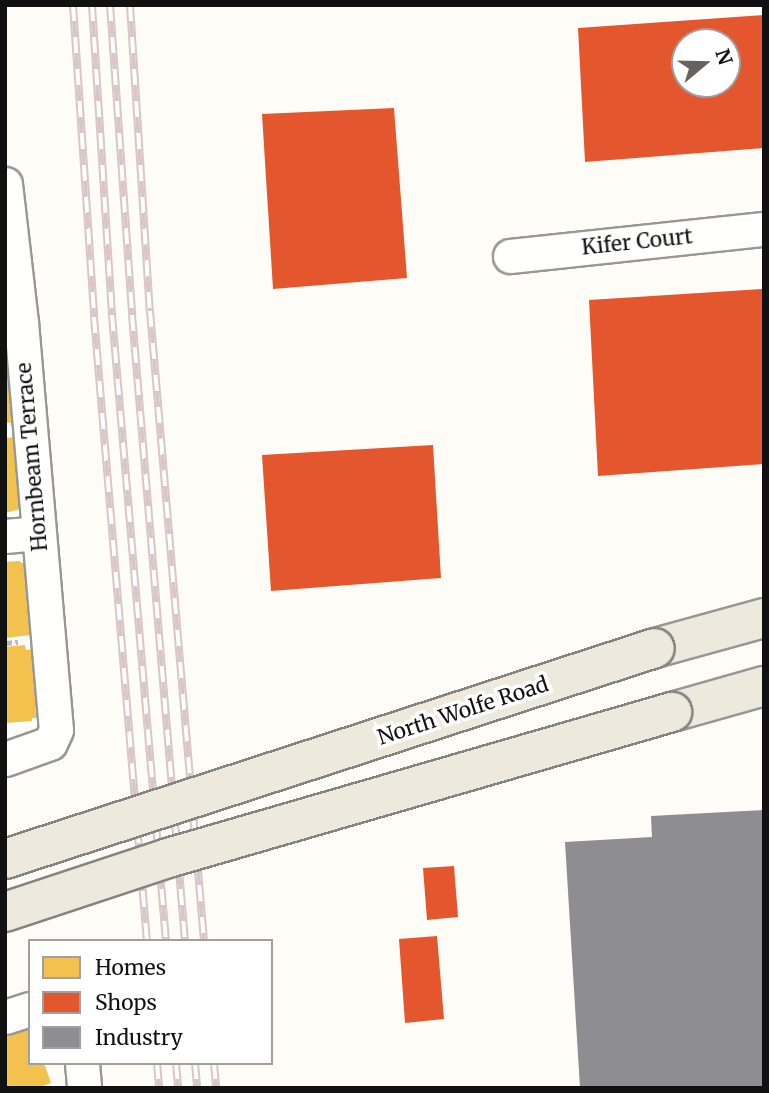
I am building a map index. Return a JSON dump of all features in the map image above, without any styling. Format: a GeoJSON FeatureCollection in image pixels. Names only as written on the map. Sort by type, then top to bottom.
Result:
{"type":"FeatureCollection","features":[{"type":"Feature","properties":{"kind":"main road","name":"North Wolfe Road"},"geometry":{"type":"LineString","coordinates":[[5,859],[654,649],[764,618]]}},
{"type":"Feature","properties":{"kind":"main road"},"geometry":{"type":"LineString","coordinates":[[5,912],[169,858],[764,686]]}},
{"type":"Feature","properties":{"kind":"street","name":"Hornbeam Terrace"},"geometry":{"type":"LineString","coordinates":[[5,184],[13,323],[38,533],[55,730],[50,743],[5,759]]}},
{"type":"Feature","properties":{"kind":"street","name":"Kifer Court"},"geometry":{"type":"LineString","coordinates":[[510,256],[764,229]]}},
{"type":"Feature","properties":{"kind":"street"},"geometry":{"type":"LineString","coordinates":[[5,536],[38,533]]}},
{"type":"Feature","properties":{"kind":"street"},"geometry":{"type":"LineString","coordinates":[[5,1017],[28,1010]]}},
{"type":"Feature","properties":{"kind":"street"},"geometry":{"type":"LineString","coordinates":[[82,1065],[84,1088]]}},
{"type":"Feature","properties":{"kind":"building: Homes"},"geometry":{"type":"Polygon","coordinates":[[[9,350],[15,422],[5,423],[5,351],[9,350]]]}},
{"type":"Feature","properties":{"kind":"building: Homes"},"geometry":{"type":"Polygon","coordinates":[[[17,437],[20,509],[5,513],[5,438],[17,437]]]}},
{"type":"Feature","properties":{"kind":"building: Homes"},"geometry":{"type":"Polygon","coordinates":[[[19,561],[24,564],[31,635],[5,638],[5,562],[19,561]]]}},
{"type":"Feature","properties":{"kind":"building: Homes"},"geometry":{"type":"Polygon","coordinates":[[[25,645],[26,650],[34,649],[36,718],[32,718],[32,721],[5,723],[5,647],[25,645]]]}},
{"type":"Feature","properties":{"kind":"building: Homes"},"geometry":{"type":"Polygon","coordinates":[[[28,1030],[28,1065],[45,1065],[51,1083],[37,1088],[5,1088],[5,1037],[28,1030]]]}},
{"type":"Feature","properties":{"kind":"building: Shops"},"geometry":{"type":"Polygon","coordinates":[[[764,15],[764,148],[585,162],[578,28],[764,15]]]}},
{"type":"Feature","properties":{"kind":"building: Shops"},"geometry":{"type":"Polygon","coordinates":[[[394,108],[407,278],[273,289],[262,114],[394,108]]]}},
{"type":"Feature","properties":{"kind":"building: Shops"},"geometry":{"type":"Polygon","coordinates":[[[762,289],[764,464],[598,476],[589,300],[762,289]]]}},
{"type":"Feature","properties":{"kind":"building: Shops"},"geometry":{"type":"Polygon","coordinates":[[[433,445],[441,578],[271,591],[262,455],[433,445]]]}},
{"type":"Feature","properties":{"kind":"building: Shops"},"geometry":{"type":"Polygon","coordinates":[[[454,866],[458,917],[427,920],[423,868],[454,866]]]}},
{"type":"Feature","properties":{"kind":"building: Shops"},"geometry":{"type":"Polygon","coordinates":[[[437,936],[444,1019],[405,1023],[399,939],[437,936]]]}},
{"type":"Feature","properties":{"kind":"building: Industry"},"geometry":{"type":"Polygon","coordinates":[[[764,810],[764,1088],[580,1088],[565,842],[652,837],[651,816],[764,810]]]}},
{"type":"Feature","properties":{"kind":"railway"},"geometry":{"type":"LineString","coordinates":[[73,5],[94,317],[147,939]]}},
{"type":"Feature","properties":{"kind":"railway"},"geometry":{"type":"LineString","coordinates":[[92,5],[112,315],[166,939]]}},
{"type":"Feature","properties":{"kind":"railway"},"geometry":{"type":"LineString","coordinates":[[110,5],[132,315],[185,939]]}},
{"type":"Feature","properties":{"kind":"railway"},"geometry":{"type":"LineString","coordinates":[[130,5],[150,311],[204,939]]}},
{"type":"Feature","properties":{"kind":"railway"},"geometry":{"type":"LineString","coordinates":[[157,1065],[159,1088]]}},
{"type":"Feature","properties":{"kind":"railway"},"geometry":{"type":"LineString","coordinates":[[176,1065],[178,1088]]}},
{"type":"Feature","properties":{"kind":"railway"},"geometry":{"type":"LineString","coordinates":[[195,1065],[197,1088]]}},
{"type":"Feature","properties":{"kind":"railway"},"geometry":{"type":"LineString","coordinates":[[214,1065],[216,1088]]}}]}
